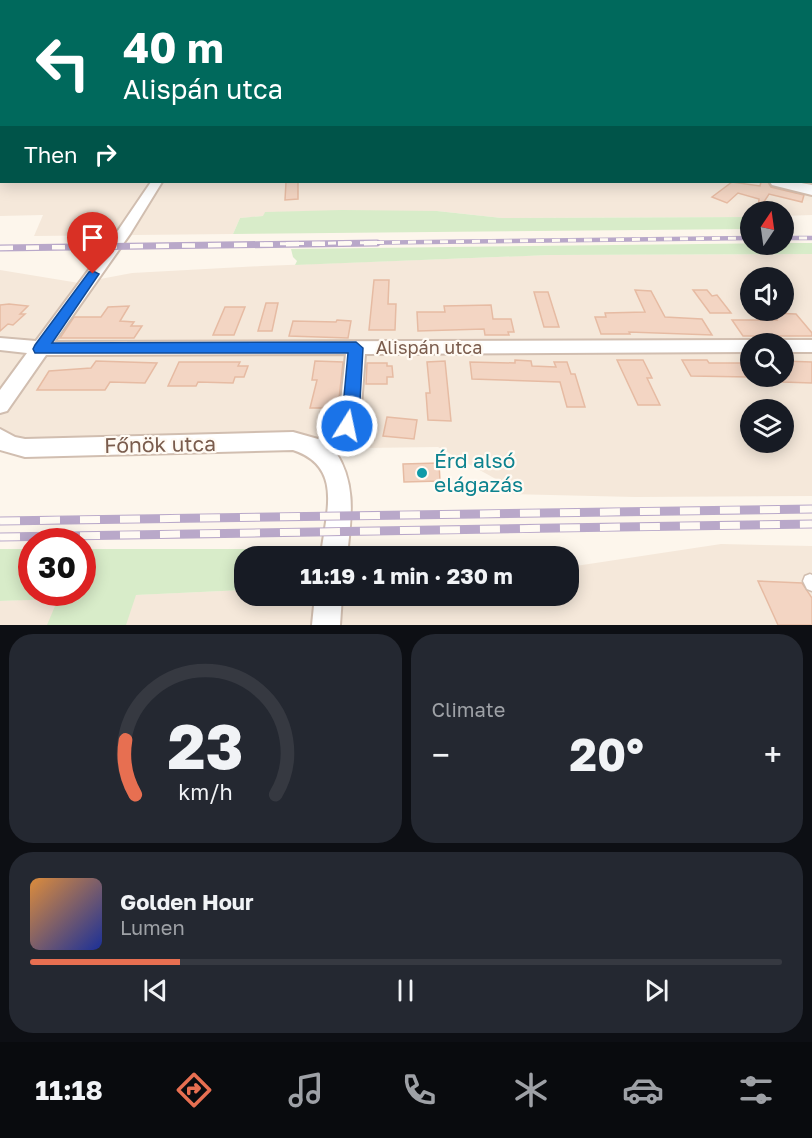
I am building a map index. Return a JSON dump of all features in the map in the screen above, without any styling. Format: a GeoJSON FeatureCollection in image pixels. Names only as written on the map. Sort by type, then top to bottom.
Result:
{"type":"FeatureCollection","features":[{"type":"Feature","properties":{"kind":"street"},"geometry":{"type":"LineString","coordinates":[[0,405],[123,234],[155,183]]}},
{"type":"Feature","properties":{"kind":"street"},"geometry":{"type":"LineString","coordinates":[[782,183],[812,190]]}},
{"type":"Feature","properties":{"kind":"street","name":"Alispán utca"},"geometry":{"type":"LineString","coordinates":[[0,344],[40,349],[740,346]]}},
{"type":"Feature","properties":{"kind":"street"},"geometry":{"type":"LineString","coordinates":[[794,346],[812,346]]}},
{"type":"Feature","properties":{"kind":"street"},"geometry":{"type":"LineString","coordinates":[[335,546],[340,500],[339,480],[330,460],[321,450],[343,431],[350,418],[356,348]]}},
{"type":"Feature","properties":{"kind":"street","name":"Főnök utca"},"geometry":{"type":"LineString","coordinates":[[0,438],[10,445],[25,448],[293,441],[321,450]]}},
{"type":"Feature","properties":{"kind":"street"},"geometry":{"type":"LineString","coordinates":[[326,625],[328,606]]}},
{"type":"Feature","properties":{"kind":"shaded area"},"geometry":{"type":"Polygon","coordinates":[[[0,183],[812,183],[812,215],[794,216],[794,201],[740,201],[740,217],[502,218],[437,211],[265,212],[264,216],[240,218],[233,234],[34,236],[43,215],[0,216],[0,183]]]}},
{"type":"Feature","properties":{"kind":"shaded area"},"geometry":{"type":"Polygon","coordinates":[[[812,254],[812,496],[635,497],[505,494],[503,483],[438,447],[6,453],[0,448],[0,270],[79,283],[132,273],[550,255],[812,254]]]}},
{"type":"Feature","properties":{"kind":"shaded area"},"geometry":{"type":"Polygon","coordinates":[[[721,544],[812,546],[812,625],[0,625],[0,601],[18,600],[18,606],[96,606],[96,597],[234,590],[234,606],[579,606],[579,565],[721,544]]]}},
{"type":"Feature","properties":{"kind":"green space"},"geometry":{"type":"Polygon","coordinates":[[[437,211],[502,218],[740,217],[740,229],[233,234],[240,218],[263,216],[265,212],[437,211]]]}},
{"type":"Feature","properties":{"kind":"green space"},"geometry":{"type":"Polygon","coordinates":[[[794,243],[812,243],[812,254],[794,254],[794,243]]]}},
{"type":"Feature","properties":{"kind":"green space"},"geometry":{"type":"Polygon","coordinates":[[[740,244],[740,254],[550,255],[295,265],[297,261],[291,249],[740,244]]]}},
{"type":"Feature","properties":{"kind":"green space"},"geometry":{"type":"Polygon","coordinates":[[[0,549],[18,549],[18,600],[0,601],[0,549]]]}},
{"type":"Feature","properties":{"kind":"green space"},"geometry":{"type":"Polygon","coordinates":[[[96,549],[234,549],[234,590],[136,595],[126,625],[47,625],[55,606],[96,606],[96,549]]]}},
{"type":"Feature","properties":{"kind":"building"},"geometry":{"type":"Polygon","coordinates":[[[286,183],[298,183],[298,199],[285,200],[286,183]]]}},
{"type":"Feature","properties":{"kind":"building"},"geometry":{"type":"Polygon","coordinates":[[[731,183],[760,186],[761,183],[769,183],[771,187],[804,195],[802,202],[769,194],[764,201],[759,201],[759,199],[738,193],[727,203],[712,197],[731,183]]]}},
{"type":"Feature","properties":{"kind":"building"},"geometry":{"type":"Polygon","coordinates":[[[374,280],[389,280],[388,304],[396,304],[395,330],[369,330],[374,280]]]}},
{"type":"Feature","properties":{"kind":"building"},"geometry":{"type":"Polygon","coordinates":[[[635,290],[651,291],[665,317],[702,319],[712,335],[629,332],[630,334],[601,334],[595,317],[606,317],[605,313],[645,312],[635,290]]]}},
{"type":"Feature","properties":{"kind":"building"},"geometry":{"type":"Polygon","coordinates":[[[693,290],[707,290],[712,296],[717,295],[731,313],[710,313],[693,290]]]}},
{"type":"Feature","properties":{"kind":"building"},"geometry":{"type":"Polygon","coordinates":[[[534,292],[548,292],[559,327],[544,327],[534,292]]]}},
{"type":"Feature","properties":{"kind":"building"},"geometry":{"type":"Polygon","coordinates":[[[266,303],[278,303],[272,331],[258,331],[266,303]]]}},
{"type":"Feature","properties":{"kind":"building"},"geometry":{"type":"Polygon","coordinates":[[[0,305],[28,306],[20,314],[25,314],[13,325],[8,324],[0,331],[0,305]]]}},
{"type":"Feature","properties":{"kind":"building"},"geometry":{"type":"Polygon","coordinates":[[[491,305],[493,319],[511,319],[514,332],[508,332],[509,335],[485,335],[484,329],[418,331],[417,312],[445,312],[444,306],[491,305]]]}},
{"type":"Feature","properties":{"kind":"building"},"geometry":{"type":"Polygon","coordinates":[[[129,306],[120,321],[134,322],[131,326],[142,326],[134,338],[60,338],[74,317],[101,317],[108,307],[129,306]]]}},
{"type":"Feature","properties":{"kind":"building"},"geometry":{"type":"Polygon","coordinates":[[[225,307],[245,307],[234,335],[213,335],[225,307]]]}},
{"type":"Feature","properties":{"kind":"building"},"geometry":{"type":"Polygon","coordinates":[[[794,314],[796,314],[812,336],[794,336],[794,333],[741,333],[732,320],[794,321],[794,314]]]}},
{"type":"Feature","properties":{"kind":"building"},"geometry":{"type":"Polygon","coordinates":[[[337,320],[351,321],[348,338],[289,336],[293,321],[336,322],[337,320]]]}},
{"type":"Feature","properties":{"kind":"building"},"geometry":{"type":"Polygon","coordinates":[[[515,360],[531,361],[532,366],[556,367],[554,362],[567,362],[571,374],[575,374],[585,407],[567,407],[560,382],[472,379],[470,362],[515,363],[515,360]]]}},
{"type":"Feature","properties":{"kind":"building"},"geometry":{"type":"Polygon","coordinates":[[[617,360],[643,360],[652,378],[647,378],[660,405],[638,405],[617,360]]]}},
{"type":"Feature","properties":{"kind":"building"},"geometry":{"type":"Polygon","coordinates":[[[682,360],[740,363],[740,377],[691,376],[682,360]]]}},
{"type":"Feature","properties":{"kind":"building"},"geometry":{"type":"Polygon","coordinates":[[[96,361],[157,363],[145,383],[110,382],[105,390],[37,390],[49,371],[91,368],[96,361]]]}},
{"type":"Feature","properties":{"kind":"building"},"geometry":{"type":"Polygon","coordinates":[[[315,361],[343,362],[338,408],[310,408],[317,380],[312,380],[315,361]]]}},
{"type":"Feature","properties":{"kind":"building"},"geometry":{"type":"Polygon","coordinates":[[[445,361],[451,421],[428,420],[426,393],[430,393],[427,362],[445,361]]]}},
{"type":"Feature","properties":{"kind":"building"},"geometry":{"type":"Polygon","coordinates":[[[794,361],[812,362],[812,383],[794,382],[794,361]]]}},
{"type":"Feature","properties":{"kind":"building"},"geometry":{"type":"Polygon","coordinates":[[[179,362],[240,362],[238,366],[248,366],[244,377],[235,377],[233,383],[198,382],[196,386],[168,386],[179,362]]]}},
{"type":"Feature","properties":{"kind":"building"},"geometry":{"type":"Polygon","coordinates":[[[367,363],[387,363],[387,366],[392,366],[393,377],[387,377],[387,384],[366,384],[367,363]]]}},
{"type":"Feature","properties":{"kind":"building"},"geometry":{"type":"Polygon","coordinates":[[[387,417],[417,420],[414,439],[383,436],[387,417]]]}},
{"type":"Feature","properties":{"kind":"building","name":"Érd alsó elágazás"},"geometry":{"type":"Polygon","coordinates":[[[439,463],[440,481],[404,482],[403,464],[439,463]]]}},
{"type":"Feature","properties":{"kind":"building"},"geometry":{"type":"Polygon","coordinates":[[[758,581],[802,583],[812,598],[812,625],[778,625],[758,581]]]}},
{"type":"Feature","properties":{"kind":"railway"},"geometry":{"type":"LineString","coordinates":[[264,244],[740,238]]}},
{"type":"Feature","properties":{"kind":"railway"},"geometry":{"type":"LineString","coordinates":[[794,238],[812,238]]}},
{"type":"Feature","properties":{"kind":"railway"},"geometry":{"type":"LineString","coordinates":[[0,248],[377,243]]}},
{"type":"Feature","properties":{"kind":"railway"},"geometry":{"type":"LineString","coordinates":[[0,521],[812,509]]}},
{"type":"Feature","properties":{"kind":"railway"},"geometry":{"type":"LineString","coordinates":[[0,537],[812,524]]}},
{"type":"Feature","properties":{"kind":"place","name":"Érd alsó elágazás"},"geometry":{"type":"Point","coordinates":[422,473]}},
{"type":"Feature","properties":{"kind":"route"},"geometry":{"type":"LineString","coordinates":[[93,274],[40,349],[356,348],[350,418],[347,426]]}}]}
